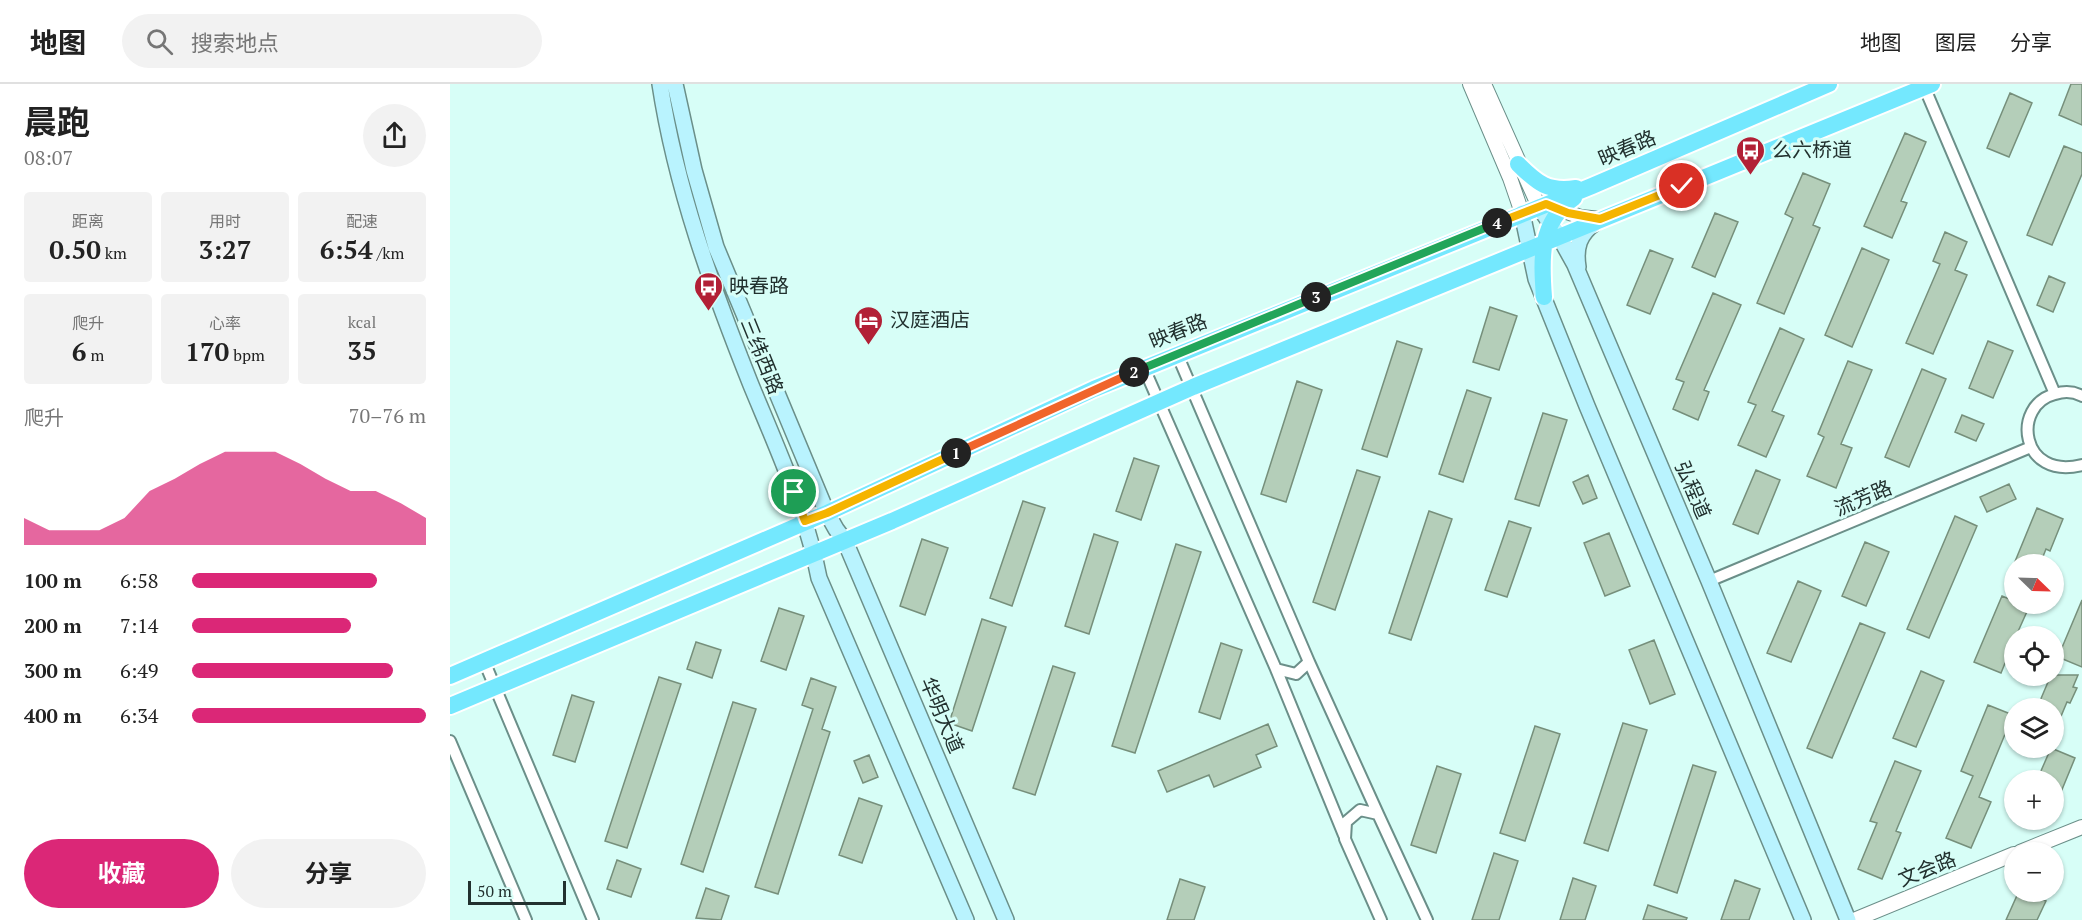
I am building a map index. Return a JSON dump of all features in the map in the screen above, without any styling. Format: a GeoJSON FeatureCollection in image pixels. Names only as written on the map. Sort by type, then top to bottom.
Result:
{"type":"FeatureCollection","features":[{"type":"Feature","properties":{"kind":"main road","name":"三纬西路"},"geometry":{"type":"LineString","coordinates":[[660,84],[679,175],[699,248],[807,528]]}},
{"type":"Feature","properties":{"kind":"main road","name":"三纬西路"},"geometry":{"type":"LineString","coordinates":[[675,84],[694,170],[717,248],[827,513],[840,535]]}},
{"type":"Feature","properties":{"kind":"main road","name":"映春路"},"geometry":{"type":"LineString","coordinates":[[450,676],[807,528],[827,513],[1094,389],[1592,186],[1829,84]]}},
{"type":"Feature","properties":{"kind":"main road"},"geometry":{"type":"LineString","coordinates":[[450,706],[814,553],[840,535],[1528,249],[1551,234],[1600,219],[1926,85]]}},
{"type":"Feature","properties":{"kind":"main road"},"geometry":{"type":"LineString","coordinates":[[1512,167],[1545,187],[1563,190],[1592,186]]}},
{"type":"Feature","properties":{"kind":"main road"},"geometry":{"type":"LineString","coordinates":[[1544,297],[1542,278],[1551,234],[1545,205]]}},
{"type":"Feature","properties":{"kind":"main road"},"geometry":{"type":"LineString","coordinates":[[1522,213],[1533,268],[1587,406],[1803,920]]}},
{"type":"Feature","properties":{"kind":"main road"},"geometry":{"type":"LineString","coordinates":[[1580,279],[1577,256],[1580,240],[1583,233],[1600,219]]}},
{"type":"Feature","properties":{"kind":"main road","name":"弘程道"},"geometry":{"type":"LineString","coordinates":[[1551,234],[1580,279],[1709,581],[1848,920]]}},
{"type":"Feature","properties":{"kind":"main road"},"geometry":{"type":"LineString","coordinates":[[807,528],[819,578],[966,920]]}},
{"type":"Feature","properties":{"kind":"main road","name":"华明大道"},"geometry":{"type":"LineString","coordinates":[[840,535],[1006,920]]}},
{"type":"Feature","properties":{"kind":"street"},"geometry":{"type":"LineString","coordinates":[[1470,84],[1512,167],[1545,205],[1581,217],[1600,219]]}},
{"type":"Feature","properties":{"kind":"street"},"geometry":{"type":"LineString","coordinates":[[1484,84],[1512,167],[1522,213]]}},
{"type":"Feature","properties":{"kind":"street"},"geometry":{"type":"LineString","coordinates":[[1926,85],[2055,394]]}},
{"type":"Feature","properties":{"kind":"street"},"geometry":{"type":"LineString","coordinates":[[1178,354],[1309,662],[1426,920]]}},
{"type":"Feature","properties":{"kind":"street"},"geometry":{"type":"LineString","coordinates":[[1144,368],[1276,669],[1380,920]]}},
{"type":"Feature","properties":{"kind":"street"},"geometry":{"type":"LineString","coordinates":[[2082,396],[2064,391],[2049,395],[2037,404],[2029,417],[2027,432],[2031,447],[2040,459],[2053,467],[2068,469],[2082,465]]}},
{"type":"Feature","properties":{"kind":"street","name":"流芳路"},"geometry":{"type":"LineString","coordinates":[[1709,581],[2031,447]]}},
{"type":"Feature","properties":{"kind":"street"},"geometry":{"type":"LineString","coordinates":[[484,661],[593,920]]}},
{"type":"Feature","properties":{"kind":"street"},"geometry":{"type":"LineString","coordinates":[[1276,669],[1296,674],[1309,662]]}},
{"type":"Feature","properties":{"kind":"street"},"geometry":{"type":"LineString","coordinates":[[450,741],[526,920]]}},
{"type":"Feature","properties":{"kind":"street"},"geometry":{"type":"LineString","coordinates":[[1345,839],[1346,822],[1360,810],[1378,814]]}},
{"type":"Feature","properties":{"kind":"street"},"geometry":{"type":"LineString","coordinates":[[2045,842],[2082,827]]}},
{"type":"Feature","properties":{"kind":"street","name":"文会路"},"geometry":{"type":"LineString","coordinates":[[1854,920],[2004,858]]}},
{"type":"Feature","properties":{"kind":"building"},"geometry":{"type":"Polygon","coordinates":[[[2071,84],[2082,84],[2082,125],[2059,115],[2071,84]]]}},
{"type":"Feature","properties":{"kind":"building"},"geometry":{"type":"Polygon","coordinates":[[[2010,93],[2032,103],[2009,157],[1987,148],[2010,93]]]}},
{"type":"Feature","properties":{"kind":"building"},"geometry":{"type":"Polygon","coordinates":[[[1905,133],[1926,142],[1901,201],[1907,203],[1892,238],[1864,226],[1905,133]]]}},
{"type":"Feature","properties":{"kind":"building"},"geometry":{"type":"Polygon","coordinates":[[[2064,146],[2082,153],[2082,174],[2052,245],[2027,235],[2064,146]]]}},
{"type":"Feature","properties":{"kind":"building"},"geometry":{"type":"Polygon","coordinates":[[[1803,173],[1830,184],[1813,225],[1820,228],[1784,314],[1757,303],[1793,218],[1785,214],[1803,173]]]}},
{"type":"Feature","properties":{"kind":"building"},"geometry":{"type":"Polygon","coordinates":[[[1715,213],[1738,222],[1715,277],[1692,267],[1715,213]]]}},
{"type":"Feature","properties":{"kind":"building"},"geometry":{"type":"Polygon","coordinates":[[[1945,232],[1967,242],[1955,270],[1967,275],[1933,354],[1906,343],[1940,264],[1933,261],[1945,232]]]}},
{"type":"Feature","properties":{"kind":"building"},"geometry":{"type":"Polygon","coordinates":[[[1862,248],[1889,260],[1852,347],[1825,335],[1862,248]]]}},
{"type":"Feature","properties":{"kind":"building"},"geometry":{"type":"Polygon","coordinates":[[[1650,250],[1673,259],[1650,314],[1627,305],[1650,250]]]}},
{"type":"Feature","properties":{"kind":"building"},"geometry":{"type":"Polygon","coordinates":[[[2049,276],[2065,283],[2053,312],[2037,305],[2049,276]]]}},
{"type":"Feature","properties":{"kind":"building"},"geometry":{"type":"Polygon","coordinates":[[[1713,293],[1741,305],[1704,390],[1709,392],[1698,420],[1673,409],[1684,382],[1676,379],[1713,293]]]}},
{"type":"Feature","properties":{"kind":"building"},"geometry":{"type":"Polygon","coordinates":[[[1490,307],[1517,316],[1499,370],[1473,362],[1490,307]]]}},
{"type":"Feature","properties":{"kind":"building"},"geometry":{"type":"Polygon","coordinates":[[[1780,328],[1804,339],[1772,411],[1784,416],[1766,457],[1738,445],[1756,405],[1748,402],[1780,328]]]}},
{"type":"Feature","properties":{"kind":"building"},"geometry":{"type":"Polygon","coordinates":[[[1397,341],[1422,349],[1387,457],[1362,449],[1397,341]]]}},
{"type":"Feature","properties":{"kind":"building"},"geometry":{"type":"Polygon","coordinates":[[[1988,341],[2013,351],[1993,398],[1969,388],[1988,341]]]}},
{"type":"Feature","properties":{"kind":"building"},"geometry":{"type":"Polygon","coordinates":[[[1848,361],[1872,370],[1841,444],[1852,448],[1836,488],[1807,476],[1824,437],[1818,434],[1848,361]]]}},
{"type":"Feature","properties":{"kind":"building"},"geometry":{"type":"Polygon","coordinates":[[[1922,369],[1946,379],[1909,467],[1885,457],[1922,369]]]}},
{"type":"Feature","properties":{"kind":"building"},"geometry":{"type":"Polygon","coordinates":[[[1297,381],[1322,390],[1286,502],[1261,494],[1297,381]]]}},
{"type":"Feature","properties":{"kind":"building"},"geometry":{"type":"Polygon","coordinates":[[[1467,390],[1491,398],[1463,482],[1439,474],[1467,390]]]}},
{"type":"Feature","properties":{"kind":"building"},"geometry":{"type":"Polygon","coordinates":[[[1543,413],[1567,420],[1539,506],[1515,499],[1543,413]]]}},
{"type":"Feature","properties":{"kind":"building"},"geometry":{"type":"Polygon","coordinates":[[[1962,415],[1984,424],[1976,441],[1955,432],[1962,415]]]}},
{"type":"Feature","properties":{"kind":"building"},"geometry":{"type":"Polygon","coordinates":[[[1134,458],[1159,466],[1141,520],[1116,511],[1134,458]]]}},
{"type":"Feature","properties":{"kind":"building"},"geometry":{"type":"Polygon","coordinates":[[[1357,470],[1380,477],[1335,610],[1313,602],[1357,470]]]}},
{"type":"Feature","properties":{"kind":"building"},"geometry":{"type":"Polygon","coordinates":[[[1756,470],[1780,480],[1758,534],[1733,524],[1756,470]]]}},
{"type":"Feature","properties":{"kind":"building"},"geometry":{"type":"Polygon","coordinates":[[[1588,475],[1597,498],[1583,504],[1573,482],[1588,475]]]}},
{"type":"Feature","properties":{"kind":"building"},"geometry":{"type":"Polygon","coordinates":[[[2009,484],[2016,499],[1987,512],[1980,497],[2009,484]]]}},
{"type":"Feature","properties":{"kind":"building"},"geometry":{"type":"Polygon","coordinates":[[[1023,501],[1045,508],[1012,606],[990,598],[1023,501]]]}},
{"type":"Feature","properties":{"kind":"building"},"geometry":{"type":"Polygon","coordinates":[[[2037,508],[2063,519],[2050,551],[2046,549],[2044,554],[2018,554],[2037,508]]]}},
{"type":"Feature","properties":{"kind":"building"},"geometry":{"type":"Polygon","coordinates":[[[1429,511],[1452,519],[1411,640],[1389,633],[1429,511]]]}},
{"type":"Feature","properties":{"kind":"building"},"geometry":{"type":"Polygon","coordinates":[[[1955,516],[1977,526],[1929,638],[1907,629],[1955,516]]]}},
{"type":"Feature","properties":{"kind":"building"},"geometry":{"type":"Polygon","coordinates":[[[1509,521],[1531,528],[1507,597],[1485,590],[1509,521]]]}},
{"type":"Feature","properties":{"kind":"building"},"geometry":{"type":"Polygon","coordinates":[[[1609,533],[1630,586],[1605,596],[1584,543],[1609,533]]]}},
{"type":"Feature","properties":{"kind":"building"},"geometry":{"type":"Polygon","coordinates":[[[1094,534],[1118,542],[1089,634],[1065,626],[1094,534]]]}},
{"type":"Feature","properties":{"kind":"building"},"geometry":{"type":"Polygon","coordinates":[[[922,539],[948,548],[925,615],[900,606],[922,539]]]}},
{"type":"Feature","properties":{"kind":"building"},"geometry":{"type":"Polygon","coordinates":[[[1865,542],[1889,552],[1866,606],[1842,596],[1865,542]]]}},
{"type":"Feature","properties":{"kind":"building"},"geometry":{"type":"Polygon","coordinates":[[[1176,544],[1201,552],[1135,753],[1112,746],[1176,544]]]}},
{"type":"Feature","properties":{"kind":"building"},"geometry":{"type":"Polygon","coordinates":[[[1798,581],[1821,591],[1791,662],[1767,653],[1798,581]]]}},
{"type":"Feature","properties":{"kind":"building"},"geometry":{"type":"Polygon","coordinates":[[[2002,596],[2004,597],[2004,614],[2026,614],[2020,626],[2004,626],[2004,666],[2001,673],[1974,662],[2002,596]]]}},
{"type":"Feature","properties":{"kind":"building"},"geometry":{"type":"Polygon","coordinates":[[[2082,600],[2082,667],[2064,660],[2064,643],[2082,600]]]}},
{"type":"Feature","properties":{"kind":"building"},"geometry":{"type":"Polygon","coordinates":[[[779,608],[804,616],[786,670],[761,661],[779,608]]]}},
{"type":"Feature","properties":{"kind":"building"},"geometry":{"type":"Polygon","coordinates":[[[982,619],[1006,627],[972,731],[949,723],[982,619]]]}},
{"type":"Feature","properties":{"kind":"building"},"geometry":{"type":"Polygon","coordinates":[[[1860,623],[1885,633],[1832,758],[1807,748],[1860,623]]]}},
{"type":"Feature","properties":{"kind":"building"},"geometry":{"type":"Polygon","coordinates":[[[1654,640],[1675,694],[1650,704],[1629,650],[1654,640]]]}},
{"type":"Feature","properties":{"kind":"building"},"geometry":{"type":"Polygon","coordinates":[[[696,642],[721,650],[712,678],[687,669],[696,642]]]}},
{"type":"Feature","properties":{"kind":"building"},"geometry":{"type":"Polygon","coordinates":[[[1221,643],[1242,650],[1220,719],[1199,712],[1221,643]]]}},
{"type":"Feature","properties":{"kind":"building"},"geometry":{"type":"Polygon","coordinates":[[[1053,666],[1075,673],[1035,795],[1013,788],[1053,666]]]}},
{"type":"Feature","properties":{"kind":"building"},"geometry":{"type":"Polygon","coordinates":[[[1921,671],[1944,681],[1916,747],[1893,738],[1921,671]]]}},
{"type":"Feature","properties":{"kind":"building"},"geometry":{"type":"Polygon","coordinates":[[[2064,675],[2078,675],[2073,687],[2077,688],[2070,703],[2067,702],[2064,709],[2064,698],[2041,698],[2046,686],[2064,686],[2064,675]]]}},
{"type":"Feature","properties":{"kind":"building"},"geometry":{"type":"Polygon","coordinates":[[[659,677],[681,684],[627,848],[605,841],[659,677]]]}},
{"type":"Feature","properties":{"kind":"building"},"geometry":{"type":"Polygon","coordinates":[[[811,678],[836,687],[822,729],[830,732],[778,894],[755,887],[813,709],[802,705],[811,678]]]}},
{"type":"Feature","properties":{"kind":"building"},"geometry":{"type":"Polygon","coordinates":[[[572,695],[594,702],[575,762],[553,755],[572,695]]]}},
{"type":"Feature","properties":{"kind":"building"},"geometry":{"type":"Polygon","coordinates":[[[733,702],[756,709],[703,872],[681,864],[733,702]]]}},
{"type":"Feature","properties":{"kind":"building"},"geometry":{"type":"Polygon","coordinates":[[[1988,705],[2004,711],[2004,737],[1979,797],[1991,802],[1971,848],[1946,838],[1973,776],[1961,771],[1988,705]]]}},
{"type":"Feature","properties":{"kind":"building"},"geometry":{"type":"Polygon","coordinates":[[[1623,723],[1647,730],[1608,851],[1584,843],[1623,723]]]}},
{"type":"Feature","properties":{"kind":"building"},"geometry":{"type":"Polygon","coordinates":[[[1268,724],[1277,746],[1256,755],[1261,767],[1214,787],[1209,775],[1167,792],[1158,771],[1268,724]]]}},
{"type":"Feature","properties":{"kind":"building"},"geometry":{"type":"Polygon","coordinates":[[[1535,726],[1560,734],[1525,841],[1500,833],[1535,726]]]}},
{"type":"Feature","properties":{"kind":"building"},"geometry":{"type":"Polygon","coordinates":[[[2064,753],[2075,758],[2064,785],[2064,770],[2041,770],[2047,758],[2064,758],[2064,753]]]}},
{"type":"Feature","properties":{"kind":"building"},"geometry":{"type":"Polygon","coordinates":[[[869,755],[878,777],[863,783],[854,761],[869,755]]]}},
{"type":"Feature","properties":{"kind":"building"},"geometry":{"type":"Polygon","coordinates":[[[1895,761],[1921,771],[1896,831],[1901,833],[1882,879],[1858,869],[1877,823],[1870,821],[1895,761]]]}},
{"type":"Feature","properties":{"kind":"building"},"geometry":{"type":"Polygon","coordinates":[[[1693,765],[1716,772],[1677,893],[1654,885],[1693,765]]]}},
{"type":"Feature","properties":{"kind":"building"},"geometry":{"type":"Polygon","coordinates":[[[1437,766],[1461,774],[1436,853],[1411,845],[1437,766]]]}},
{"type":"Feature","properties":{"kind":"building"},"geometry":{"type":"Polygon","coordinates":[[[859,798],[882,806],[862,863],[839,855],[859,798]]]}},
{"type":"Feature","properties":{"kind":"building"},"geometry":{"type":"Polygon","coordinates":[[[1494,853],[1518,861],[1499,920],[1472,920],[1494,853]]]}},
{"type":"Feature","properties":{"kind":"building"},"geometry":{"type":"Polygon","coordinates":[[[617,860],[641,869],[631,897],[607,889],[617,860]]]}},
{"type":"Feature","properties":{"kind":"building"},"geometry":{"type":"Polygon","coordinates":[[[1573,878],[1596,886],[1585,920],[1560,920],[1573,878]]]}},
{"type":"Feature","properties":{"kind":"building"},"geometry":{"type":"Polygon","coordinates":[[[1180,879],[1205,887],[1194,920],[1167,920],[1180,879]]]}},
{"type":"Feature","properties":{"kind":"building"},"geometry":{"type":"Polygon","coordinates":[[[1735,880],[1760,889],[1749,920],[1721,920],[1735,880]]]}},
{"type":"Feature","properties":{"kind":"building"},"geometry":{"type":"Polygon","coordinates":[[[706,888],[729,896],[721,920],[696,918],[706,888]]]}},
{"type":"Feature","properties":{"kind":"building"},"geometry":{"type":"Polygon","coordinates":[[[2014,902],[2046,902],[2037,920],[2006,920],[2014,902]]]}},
{"type":"Feature","properties":{"kind":"building"},"geometry":{"type":"Polygon","coordinates":[[[1648,905],[1687,918],[1686,920],[1643,920],[1648,905]]]}},
{"type":"Feature","properties":{"kind":"place","name":"么六桥道"},"geometry":{"type":"Point","coordinates":[1751,176]}},
{"type":"Feature","properties":{"kind":"place","name":"映春路"},"geometry":{"type":"Point","coordinates":[708,312]}},
{"type":"Feature","properties":{"kind":"place","name":"汉庭酒店"},"geometry":{"type":"Point","coordinates":[869,346]}},
{"type":"Feature","properties":{"kind":"route"},"geometry":{"type":"LineString","coordinates":[[794,492],[805,521],[827,513],[1094,389],[1546,204],[1568,213],[1600,219],[1682,186]]}}]}
